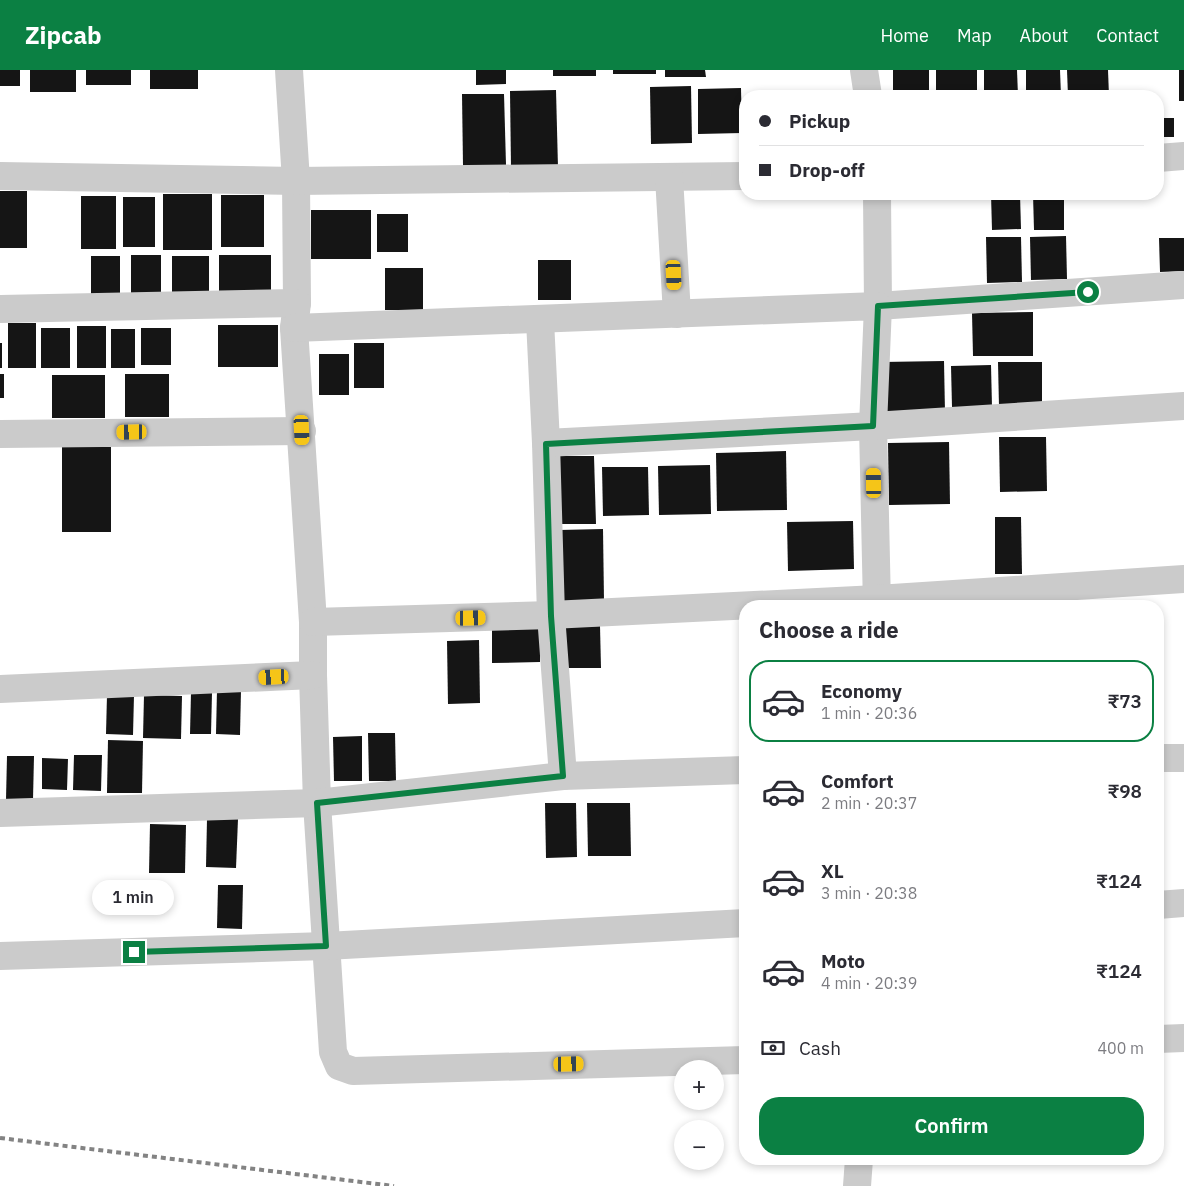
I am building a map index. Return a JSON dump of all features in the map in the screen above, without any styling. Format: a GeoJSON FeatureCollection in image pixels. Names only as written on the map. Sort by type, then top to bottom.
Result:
{"type":"FeatureCollection","features":[{"type":"Feature","properties":{"kind":"street"},"geometry":{"type":"LineString","coordinates":[[289,70],[296,181],[296,315],[313,622],[317,803],[333,1052],[339,1066],[353,1071],[739,1060]]}},
{"type":"Feature","properties":{"kind":"street"},"geometry":{"type":"LineString","coordinates":[[864,70],[867,90]]}},
{"type":"Feature","properties":{"kind":"street"},"geometry":{"type":"LineString","coordinates":[[1164,158],[1184,156]]}},
{"type":"Feature","properties":{"kind":"street"},"geometry":{"type":"LineString","coordinates":[[0,176],[296,181],[739,176]]}},
{"type":"Feature","properties":{"kind":"street"},"geometry":{"type":"LineString","coordinates":[[669,178],[677,314]]}},
{"type":"Feature","properties":{"kind":"street"},"geometry":{"type":"LineString","coordinates":[[877,200],[878,306],[873,426],[877,600]]}},
{"type":"Feature","properties":{"kind":"street"},"geometry":{"type":"LineString","coordinates":[[0,309],[540,320],[878,306],[1184,285]]}},
{"type":"Feature","properties":{"kind":"street"},"geometry":{"type":"LineString","coordinates":[[540,320],[551,616],[563,776]]}},
{"type":"Feature","properties":{"kind":"street"},"geometry":{"type":"LineString","coordinates":[[546,444],[1184,406]]}},
{"type":"Feature","properties":{"kind":"street"},"geometry":{"type":"LineString","coordinates":[[0,434],[302,430]]}},
{"type":"Feature","properties":{"kind":"street"},"geometry":{"type":"LineString","coordinates":[[904,600],[1184,579]]}},
{"type":"Feature","properties":{"kind":"street"},"geometry":{"type":"LineString","coordinates":[[313,622],[551,616],[739,608]]}},
{"type":"Feature","properties":{"kind":"street"},"geometry":{"type":"LineString","coordinates":[[0,689],[313,675]]}},
{"type":"Feature","properties":{"kind":"street"},"geometry":{"type":"LineString","coordinates":[[1164,758],[1184,758]]}},
{"type":"Feature","properties":{"kind":"street"},"geometry":{"type":"LineString","coordinates":[[0,813],[317,803],[563,776],[739,770]]}},
{"type":"Feature","properties":{"kind":"street"},"geometry":{"type":"LineString","coordinates":[[1164,904],[1184,903]]}},
{"type":"Feature","properties":{"kind":"street"},"geometry":{"type":"LineString","coordinates":[[0,956],[326,946],[739,924]]}},
{"type":"Feature","properties":{"kind":"street"},"geometry":{"type":"LineString","coordinates":[[1164,1039],[1184,1038]]}},
{"type":"Feature","properties":{"kind":"street"},"geometry":{"type":"LineString","coordinates":[[857,1186],[859,1165]]}},
{"type":"Feature","properties":{"kind":"building"},"geometry":{"type":"Polygon","coordinates":[[[0,70],[20,70],[20,86],[0,86],[0,70]]]}},
{"type":"Feature","properties":{"kind":"building"},"geometry":{"type":"Polygon","coordinates":[[[30,70],[76,70],[76,92],[30,92],[30,70]]]}},
{"type":"Feature","properties":{"kind":"building"},"geometry":{"type":"Polygon","coordinates":[[[86,70],[131,70],[131,85],[86,85],[86,70]]]}},
{"type":"Feature","properties":{"kind":"building"},"geometry":{"type":"Polygon","coordinates":[[[150,70],[198,70],[198,89],[150,89],[150,70]]]}},
{"type":"Feature","properties":{"kind":"building"},"geometry":{"type":"Polygon","coordinates":[[[476,70],[506,70],[506,84],[476,85],[476,70]]]}},
{"type":"Feature","properties":{"kind":"building"},"geometry":{"type":"Polygon","coordinates":[[[553,70],[596,70],[596,76],[553,76],[553,70]]]}},
{"type":"Feature","properties":{"kind":"building"},"geometry":{"type":"Polygon","coordinates":[[[613,70],[656,70],[656,74],[613,74],[613,70]]]}},
{"type":"Feature","properties":{"kind":"building"},"geometry":{"type":"Polygon","coordinates":[[[665,70],[705,70],[706,77],[665,77],[665,70]]]}},
{"type":"Feature","properties":{"kind":"building"},"geometry":{"type":"Polygon","coordinates":[[[893,70],[929,70],[929,90],[893,90],[893,70]]]}},
{"type":"Feature","properties":{"kind":"building"},"geometry":{"type":"Polygon","coordinates":[[[936,70],[977,70],[977,90],[936,90],[936,70]]]}},
{"type":"Feature","properties":{"kind":"building"},"geometry":{"type":"Polygon","coordinates":[[[984,70],[1017,70],[1018,90],[984,90],[984,70]]]}},
{"type":"Feature","properties":{"kind":"building"},"geometry":{"type":"Polygon","coordinates":[[[1026,70],[1060,70],[1061,90],[1026,90],[1026,70]]]}},
{"type":"Feature","properties":{"kind":"building"},"geometry":{"type":"Polygon","coordinates":[[[1067,70],[1108,70],[1109,90],[1068,90],[1067,70]]]}},
{"type":"Feature","properties":{"kind":"building"},"geometry":{"type":"Polygon","coordinates":[[[1179,70],[1184,70],[1184,101],[1179,101],[1179,70]]]}},
{"type":"Feature","properties":{"kind":"building"},"geometry":{"type":"Polygon","coordinates":[[[691,86],[692,143],[651,144],[650,87],[691,86]]]}},
{"type":"Feature","properties":{"kind":"building"},"geometry":{"type":"Polygon","coordinates":[[[741,88],[739,90],[739,133],[698,134],[698,89],[741,88]]]}},
{"type":"Feature","properties":{"kind":"building"},"geometry":{"type":"Polygon","coordinates":[[[556,90],[558,168],[511,168],[510,91],[556,90]]]}},
{"type":"Feature","properties":{"kind":"building"},"geometry":{"type":"Polygon","coordinates":[[[462,94],[504,94],[506,165],[463,166],[462,94]]]}},
{"type":"Feature","properties":{"kind":"building"},"geometry":{"type":"Polygon","coordinates":[[[1164,118],[1174,118],[1174,137],[1164,137],[1164,118]]]}},
{"type":"Feature","properties":{"kind":"building"},"geometry":{"type":"Polygon","coordinates":[[[0,191],[27,191],[27,248],[0,248],[0,191]]]}},
{"type":"Feature","properties":{"kind":"building"},"geometry":{"type":"Polygon","coordinates":[[[163,194],[212,194],[212,250],[163,250],[163,194]]]}},
{"type":"Feature","properties":{"kind":"building"},"geometry":{"type":"Polygon","coordinates":[[[221,195],[264,195],[264,247],[221,247],[221,195]]]}},
{"type":"Feature","properties":{"kind":"building"},"geometry":{"type":"Polygon","coordinates":[[[81,196],[116,196],[116,249],[81,249],[81,196]]]}},
{"type":"Feature","properties":{"kind":"building"},"geometry":{"type":"Polygon","coordinates":[[[123,197],[155,197],[155,247],[123,247],[123,197]]]}},
{"type":"Feature","properties":{"kind":"building"},"geometry":{"type":"Polygon","coordinates":[[[991,200],[1020,200],[1021,229],[992,230],[991,200]]]}},
{"type":"Feature","properties":{"kind":"building"},"geometry":{"type":"Polygon","coordinates":[[[1033,200],[1064,200],[1064,230],[1034,230],[1033,200]]]}},
{"type":"Feature","properties":{"kind":"building"},"geometry":{"type":"Polygon","coordinates":[[[311,210],[371,210],[371,259],[311,259],[311,210]]]}},
{"type":"Feature","properties":{"kind":"building"},"geometry":{"type":"Polygon","coordinates":[[[377,214],[408,214],[408,252],[377,252],[377,214]]]}},
{"type":"Feature","properties":{"kind":"building"},"geometry":{"type":"Polygon","coordinates":[[[1066,236],[1067,279],[1031,280],[1030,237],[1066,236]]]}},
{"type":"Feature","properties":{"kind":"building"},"geometry":{"type":"Polygon","coordinates":[[[986,237],[1021,237],[1022,282],[987,283],[986,237]]]}},
{"type":"Feature","properties":{"kind":"building"},"geometry":{"type":"Polygon","coordinates":[[[1159,238],[1184,238],[1184,271],[1160,272],[1159,238]]]}},
{"type":"Feature","properties":{"kind":"building"},"geometry":{"type":"Polygon","coordinates":[[[131,255],[161,255],[161,296],[131,296],[131,255]]]}},
{"type":"Feature","properties":{"kind":"building"},"geometry":{"type":"Polygon","coordinates":[[[219,255],[271,255],[271,295],[219,295],[219,255]]]}},
{"type":"Feature","properties":{"kind":"building"},"geometry":{"type":"Polygon","coordinates":[[[91,256],[120,256],[120,297],[91,297],[91,256]]]}},
{"type":"Feature","properties":{"kind":"building"},"geometry":{"type":"Polygon","coordinates":[[[172,256],[209,256],[209,296],[172,296],[172,256]]]}},
{"type":"Feature","properties":{"kind":"building"},"geometry":{"type":"Polygon","coordinates":[[[538,260],[571,260],[571,300],[538,300],[538,260]]]}},
{"type":"Feature","properties":{"kind":"building"},"geometry":{"type":"Polygon","coordinates":[[[385,268],[423,268],[423,310],[385,310],[385,268]]]}},
{"type":"Feature","properties":{"kind":"building"},"geometry":{"type":"Polygon","coordinates":[[[1033,312],[1033,356],[973,356],[972,313],[1033,312]]]}},
{"type":"Feature","properties":{"kind":"building"},"geometry":{"type":"Polygon","coordinates":[[[8,323],[36,323],[36,368],[8,368],[8,323]]]}},
{"type":"Feature","properties":{"kind":"building"},"geometry":{"type":"Polygon","coordinates":[[[218,325],[278,325],[278,367],[218,367],[218,325]]]}},
{"type":"Feature","properties":{"kind":"building"},"geometry":{"type":"Polygon","coordinates":[[[77,326],[106,326],[106,368],[77,368],[77,326]]]}},
{"type":"Feature","properties":{"kind":"building"},"geometry":{"type":"Polygon","coordinates":[[[41,328],[70,328],[70,368],[41,368],[41,328]]]}},
{"type":"Feature","properties":{"kind":"building"},"geometry":{"type":"Polygon","coordinates":[[[141,328],[171,328],[171,365],[141,365],[141,328]]]}},
{"type":"Feature","properties":{"kind":"building"},"geometry":{"type":"Polygon","coordinates":[[[111,329],[135,329],[135,368],[111,368],[111,329]]]}},
{"type":"Feature","properties":{"kind":"building"},"geometry":{"type":"Polygon","coordinates":[[[0,343],[2,343],[2,368],[0,368],[0,343]]]}},
{"type":"Feature","properties":{"kind":"building"},"geometry":{"type":"Polygon","coordinates":[[[354,343],[384,343],[384,388],[354,388],[354,343]]]}},
{"type":"Feature","properties":{"kind":"building"},"geometry":{"type":"Polygon","coordinates":[[[319,354],[349,354],[349,395],[319,395],[319,354]]]}},
{"type":"Feature","properties":{"kind":"building"},"geometry":{"type":"Polygon","coordinates":[[[944,361],[945,413],[882,414],[882,362],[944,361]]]}},
{"type":"Feature","properties":{"kind":"building"},"geometry":{"type":"Polygon","coordinates":[[[998,362],[1042,362],[1042,407],[999,407],[998,362]]]}},
{"type":"Feature","properties":{"kind":"building"},"geometry":{"type":"Polygon","coordinates":[[[991,365],[992,407],[952,407],[951,366],[991,365]]]}},
{"type":"Feature","properties":{"kind":"building"},"geometry":{"type":"Polygon","coordinates":[[[0,374],[4,374],[4,398],[0,398],[0,374]]]}},
{"type":"Feature","properties":{"kind":"building"},"geometry":{"type":"Polygon","coordinates":[[[125,374],[169,374],[169,417],[125,417],[125,374]]]}},
{"type":"Feature","properties":{"kind":"building"},"geometry":{"type":"Polygon","coordinates":[[[52,375],[105,375],[105,418],[52,418],[52,375]]]}},
{"type":"Feature","properties":{"kind":"building"},"geometry":{"type":"Polygon","coordinates":[[[999,437],[1046,437],[1047,491],[1000,492],[999,437]]]}},
{"type":"Feature","properties":{"kind":"building"},"geometry":{"type":"Polygon","coordinates":[[[949,442],[950,504],[889,505],[888,443],[949,442]]]}},
{"type":"Feature","properties":{"kind":"building"},"geometry":{"type":"Polygon","coordinates":[[[62,447],[111,447],[111,532],[62,532],[62,447]]]}},
{"type":"Feature","properties":{"kind":"building"},"geometry":{"type":"Polygon","coordinates":[[[786,451],[787,510],[717,511],[716,453],[786,451]]]}},
{"type":"Feature","properties":{"kind":"building"},"geometry":{"type":"Polygon","coordinates":[[[555,456],[594,456],[596,524],[556,524],[555,456]]]}},
{"type":"Feature","properties":{"kind":"building"},"geometry":{"type":"Polygon","coordinates":[[[710,465],[711,514],[659,515],[658,466],[710,465]]]}},
{"type":"Feature","properties":{"kind":"building"},"geometry":{"type":"Polygon","coordinates":[[[602,467],[648,467],[649,515],[603,516],[602,467]]]}},
{"type":"Feature","properties":{"kind":"building"},"geometry":{"type":"Polygon","coordinates":[[[995,517],[1021,517],[1022,574],[995,574],[995,517]]]}},
{"type":"Feature","properties":{"kind":"building"},"geometry":{"type":"Polygon","coordinates":[[[853,521],[854,569],[788,571],[787,522],[853,521]]]}},
{"type":"Feature","properties":{"kind":"building"},"geometry":{"type":"Polygon","coordinates":[[[603,529],[604,601],[560,602],[559,530],[603,529]]]}},
{"type":"Feature","properties":{"kind":"building"},"geometry":{"type":"Polygon","coordinates":[[[600,626],[601,668],[560,668],[559,627],[600,626]]]}},
{"type":"Feature","properties":{"kind":"building"},"geometry":{"type":"Polygon","coordinates":[[[540,628],[540,662],[492,663],[492,629],[540,628]]]}},
{"type":"Feature","properties":{"kind":"building"},"geometry":{"type":"Polygon","coordinates":[[[479,640],[480,703],[448,704],[447,641],[479,640]]]}},
{"type":"Feature","properties":{"kind":"building"},"geometry":{"type":"Polygon","coordinates":[[[217,690],[241,690],[240,735],[216,734],[217,690]]]}},
{"type":"Feature","properties":{"kind":"building"},"geometry":{"type":"Polygon","coordinates":[[[191,693],[212,693],[211,734],[190,734],[191,693]]]}},
{"type":"Feature","properties":{"kind":"building"},"geometry":{"type":"Polygon","coordinates":[[[107,695],[134,695],[133,735],[106,734],[107,695]]]}},
{"type":"Feature","properties":{"kind":"building"},"geometry":{"type":"Polygon","coordinates":[[[144,695],[182,696],[181,739],[143,738],[144,695]]]}},
{"type":"Feature","properties":{"kind":"building"},"geometry":{"type":"Polygon","coordinates":[[[368,733],[395,733],[396,781],[369,781],[368,733]]]}},
{"type":"Feature","properties":{"kind":"building"},"geometry":{"type":"Polygon","coordinates":[[[362,736],[362,781],[334,781],[333,737],[362,736]]]}},
{"type":"Feature","properties":{"kind":"building"},"geometry":{"type":"Polygon","coordinates":[[[108,740],[143,741],[142,793],[107,793],[108,740]]]}},
{"type":"Feature","properties":{"kind":"building"},"geometry":{"type":"Polygon","coordinates":[[[74,755],[102,755],[101,791],[73,790],[74,755]]]}},
{"type":"Feature","properties":{"kind":"building"},"geometry":{"type":"Polygon","coordinates":[[[7,756],[34,756],[33,800],[6,800],[7,756]]]}},
{"type":"Feature","properties":{"kind":"building"},"geometry":{"type":"Polygon","coordinates":[[[42,758],[68,759],[67,790],[42,789],[42,758]]]}},
{"type":"Feature","properties":{"kind":"building"},"geometry":{"type":"Polygon","coordinates":[[[545,803],[576,803],[577,857],[546,858],[545,803]]]}},
{"type":"Feature","properties":{"kind":"building"},"geometry":{"type":"Polygon","coordinates":[[[587,803],[630,803],[631,856],[588,856],[587,803]]]}},
{"type":"Feature","properties":{"kind":"building"},"geometry":{"type":"Polygon","coordinates":[[[207,819],[238,819],[236,868],[206,867],[207,819]]]}},
{"type":"Feature","properties":{"kind":"building"},"geometry":{"type":"Polygon","coordinates":[[[150,824],[186,825],[185,873],[149,873],[150,824]]]}},
{"type":"Feature","properties":{"kind":"building"},"geometry":{"type":"Polygon","coordinates":[[[218,885],[243,885],[242,929],[217,928],[218,885]]]}},
{"type":"Feature","properties":{"kind":"railway"},"geometry":{"type":"LineString","coordinates":[[0,1138],[394,1186]]}},
{"type":"Feature","properties":{"kind":"route"},"geometry":{"type":"LineString","coordinates":[[134,952],[326,946],[317,803],[563,776],[551,616],[546,444],[873,426],[878,306],[1088,292]]}}]}
